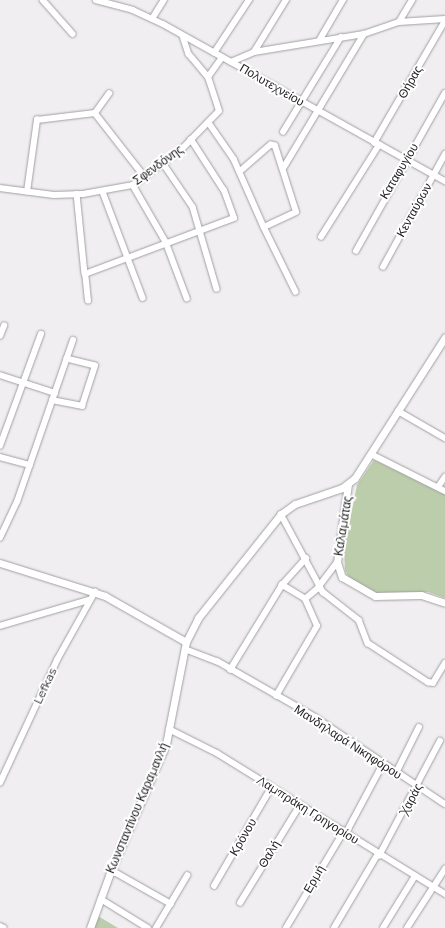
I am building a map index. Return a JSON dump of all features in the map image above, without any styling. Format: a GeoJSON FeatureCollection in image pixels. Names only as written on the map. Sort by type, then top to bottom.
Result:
{"type":"FeatureCollection","features":[{"type":"Feature","properties":{"kind":"main road"},"geometry":{"type":"LineString","coordinates":[[348,484],[371,454],[445,337]]}},
{"type":"Feature","properties":{"kind":"main road","name":"Κωνσταντίνου Καραμανλή"},"geometry":{"type":"LineString","coordinates":[[90,928],[110,870],[166,744],[186,646],[218,590],[281,514],[295,504],[348,484]]}},
{"type":"Feature","properties":{"kind":"main road","name":"Καλαμάτας"},"geometry":{"type":"LineString","coordinates":[[348,484],[337,562],[348,583],[375,596],[421,595],[445,603]]}},
{"type":"Feature","properties":{"kind":"main road"},"geometry":{"type":"LineString","coordinates":[[0,563],[95,592],[186,646]]}},
{"type":"Feature","properties":{"kind":"street"},"geometry":{"type":"LineString","coordinates":[[43,0],[73,34]]}},
{"type":"Feature","properties":{"kind":"street","name":"Πολυτεχνείου"},"geometry":{"type":"LineString","coordinates":[[96,0],[152,19],[445,181]]}},
{"type":"Feature","properties":{"kind":"street"},"geometry":{"type":"LineString","coordinates":[[152,19],[164,0]]}},
{"type":"Feature","properties":{"kind":"street"},"geometry":{"type":"LineString","coordinates":[[214,53],[249,0]]}},
{"type":"Feature","properties":{"kind":"street"},"geometry":{"type":"LineString","coordinates":[[254,52],[286,0]]}},
{"type":"Feature","properties":{"kind":"street"},"geometry":{"type":"LineString","coordinates":[[319,42],[343,0]]}},
{"type":"Feature","properties":{"kind":"street"},"geometry":{"type":"LineString","coordinates":[[399,22],[412,0]]}},
{"type":"Feature","properties":{"kind":"street"},"geometry":{"type":"LineString","coordinates":[[231,62],[254,52],[364,34],[399,22],[445,20]]}},
{"type":"Feature","properties":{"kind":"street","name":"Θήρας"},"geometry":{"type":"LineString","coordinates":[[321,237],[377,144],[445,20]]}},
{"type":"Feature","properties":{"kind":"street"},"geometry":{"type":"LineString","coordinates":[[284,167],[364,34]]}},
{"type":"Feature","properties":{"kind":"street"},"geometry":{"type":"LineString","coordinates":[[183,36],[189,54],[208,77],[222,58]]}},
{"type":"Feature","properties":{"kind":"street"},"geometry":{"type":"LineString","coordinates":[[283,132],[303,102],[341,37]]}},
{"type":"Feature","properties":{"kind":"street","name":"Σφενδόνης"},"geometry":{"type":"LineString","coordinates":[[0,188],[27,192],[77,194],[102,192],[133,185],[191,140],[219,111],[208,77]]}},
{"type":"Feature","properties":{"kind":"street","name":"Καταφυγίου"},"geometry":{"type":"LineString","coordinates":[[356,251],[406,159],[445,93]]}},
{"type":"Feature","properties":{"kind":"street"},"geometry":{"type":"LineString","coordinates":[[27,192],[37,120],[95,113],[109,94]]}},
{"type":"Feature","properties":{"kind":"street"},"geometry":{"type":"LineString","coordinates":[[95,113],[145,177]]}},
{"type":"Feature","properties":{"kind":"street"},"geometry":{"type":"LineString","coordinates":[[209,123],[240,172],[264,227],[296,292]]}},
{"type":"Feature","properties":{"kind":"street"},"geometry":{"type":"LineString","coordinates":[[85,274],[166,242],[202,231],[234,218],[224,191],[191,140]]}},
{"type":"Feature","properties":{"kind":"street"},"geometry":{"type":"LineString","coordinates":[[240,172],[271,146],[279,150],[296,212],[264,227]]}},
{"type":"Feature","properties":{"kind":"street","name":"Κενταύρων"},"geometry":{"type":"LineString","coordinates":[[384,267],[445,154]]}},
{"type":"Feature","properties":{"kind":"street"},"geometry":{"type":"LineString","coordinates":[[163,163],[193,207],[202,231],[217,289]]}},
{"type":"Feature","properties":{"kind":"street"},"geometry":{"type":"LineString","coordinates":[[133,185],[166,242],[187,298]]}},
{"type":"Feature","properties":{"kind":"street"},"geometry":{"type":"LineString","coordinates":[[102,192],[143,298]]}},
{"type":"Feature","properties":{"kind":"street"},"geometry":{"type":"LineString","coordinates":[[77,194],[88,301]]}},
{"type":"Feature","properties":{"kind":"street"},"geometry":{"type":"LineString","coordinates":[[0,336],[4,326]]}},
{"type":"Feature","properties":{"kind":"street"},"geometry":{"type":"LineString","coordinates":[[0,446],[41,334]]}},
{"type":"Feature","properties":{"kind":"street"},"geometry":{"type":"LineString","coordinates":[[0,538],[30,466],[73,340]]}},
{"type":"Feature","properties":{"kind":"street"},"geometry":{"type":"LineString","coordinates":[[52,400],[82,406],[95,366],[67,358]]}},
{"type":"Feature","properties":{"kind":"street"},"geometry":{"type":"LineString","coordinates":[[0,374],[55,393]]}},
{"type":"Feature","properties":{"kind":"street"},"geometry":{"type":"LineString","coordinates":[[398,411],[445,438]]}},
{"type":"Feature","properties":{"kind":"street"},"geometry":{"type":"LineString","coordinates":[[371,454],[445,490]]}},
{"type":"Feature","properties":{"kind":"street"},"geometry":{"type":"LineString","coordinates":[[0,456],[30,466]]}},
{"type":"Feature","properties":{"kind":"street"},"geometry":{"type":"LineString","coordinates":[[438,487],[445,477]]}},
{"type":"Feature","properties":{"kind":"street"},"geometry":{"type":"LineString","coordinates":[[281,514],[320,586],[358,620],[368,643],[433,683],[445,663]]}},
{"type":"Feature","properties":{"kind":"street"},"geometry":{"type":"LineString","coordinates":[[230,670],[282,585],[306,558]]}},
{"type":"Feature","properties":{"kind":"street"},"geometry":{"type":"LineString","coordinates":[[306,599],[320,586],[337,562]]}},
{"type":"Feature","properties":{"kind":"street"},"geometry":{"type":"LineString","coordinates":[[276,696],[317,626],[306,599],[282,585]]}},
{"type":"Feature","properties":{"kind":"street","name":"Lefkas"},"geometry":{"type":"LineString","coordinates":[[0,783],[89,600],[95,592]]}},
{"type":"Feature","properties":{"kind":"street"},"geometry":{"type":"LineString","coordinates":[[0,626],[89,600]]}},
{"type":"Feature","properties":{"kind":"street","name":"Μανδηλαρά Νικηφόρου"},"geometry":{"type":"LineString","coordinates":[[186,646],[217,661],[230,670],[315,717],[396,773],[445,804]]}},
{"type":"Feature","properties":{"kind":"street"},"geometry":{"type":"LineString","coordinates":[[396,773],[419,727]]}},
{"type":"Feature","properties":{"kind":"street","name":"Λαμπράκη Γρηγορίου"},"geometry":{"type":"LineString","coordinates":[[169,729],[217,753],[271,788],[345,832],[378,855],[445,894]]}},
{"type":"Feature","properties":{"kind":"street","name":"Χαράς"},"geometry":{"type":"LineString","coordinates":[[334,928],[417,787],[440,741]]}},
{"type":"Feature","properties":{"kind":"street","name":"Ερμή"},"geometry":{"type":"LineString","coordinates":[[286,928],[345,832],[383,764]]}},
{"type":"Feature","properties":{"kind":"street","name":"Κρόνου"},"geometry":{"type":"LineString","coordinates":[[214,886],[271,788]]}},
{"type":"Feature","properties":{"kind":"street","name":"Θαλή"},"geometry":{"type":"LineString","coordinates":[[240,903],[300,805]]}},
{"type":"Feature","properties":{"kind":"street"},"geometry":{"type":"LineString","coordinates":[[407,928],[432,886],[445,868]]}},
{"type":"Feature","properties":{"kind":"street"},"geometry":{"type":"LineString","coordinates":[[110,870],[170,904]]}},
{"type":"Feature","properties":{"kind":"street"},"geometry":{"type":"LineString","coordinates":[[156,928],[187,876]]}},
{"type":"Feature","properties":{"kind":"street"},"geometry":{"type":"LineString","coordinates":[[383,928],[414,876]]}},
{"type":"Feature","properties":{"kind":"street"},"geometry":{"type":"LineString","coordinates":[[101,899],[148,928]]}},
{"type":"Feature","properties":{"kind":"street"},"geometry":{"type":"LineString","coordinates":[[0,926],[4,928]]}},
{"type":"Feature","properties":{"kind":"green space"},"geometry":{"type":"Polygon","coordinates":[[[374,460],[445,493],[445,598],[428,592],[377,593],[349,578],[345,570],[344,550],[357,485],[374,460]]]}},
{"type":"Feature","properties":{"kind":"green space"},"geometry":{"type":"Polygon","coordinates":[[[98,916],[118,928],[94,928],[98,916]]]}}]}
